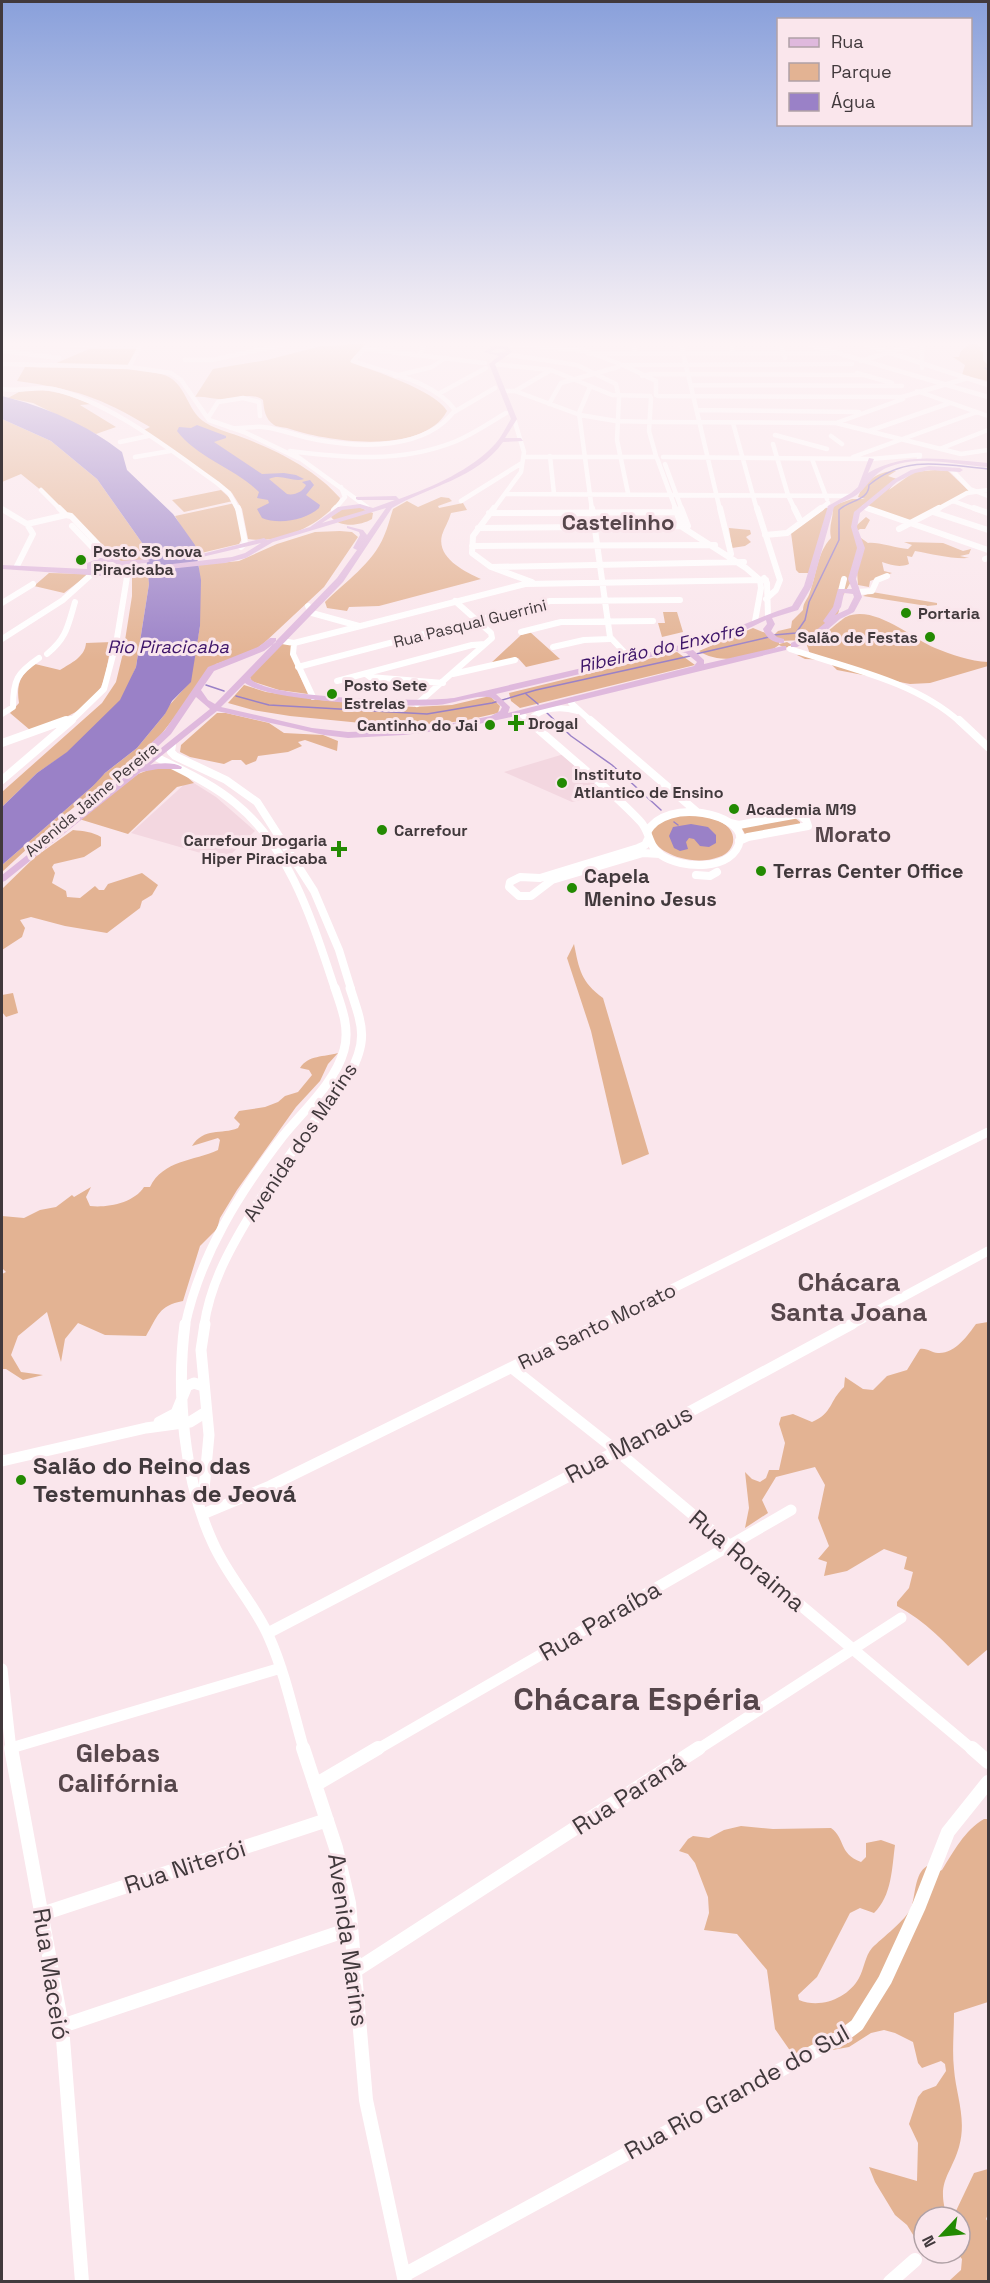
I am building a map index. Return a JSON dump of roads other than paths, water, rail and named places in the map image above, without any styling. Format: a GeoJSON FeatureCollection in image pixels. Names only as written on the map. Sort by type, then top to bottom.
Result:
{"type":"FeatureCollection","features":[{"type":"Feature","properties":{"kind":"main road"},"geometry":{"type":"LineString","coordinates":[[211,558],[238,548],[310,529],[363,526],[378,520],[399,500],[455,471],[491,447]]}},
{"type":"Feature","properties":{"kind":"main road"},"geometry":{"type":"LineString","coordinates":[[331,518],[399,500],[458,473],[494,447]]}},
{"type":"Feature","properties":{"kind":"main road"},"geometry":{"type":"LineString","coordinates":[[775,634],[790,611],[799,604],[808,586],[830,505],[858,491],[868,462],[883,467],[920,464],[988,465]]}},
{"type":"Feature","properties":{"kind":"main road"},"geometry":{"type":"LineString","coordinates":[[226,662],[244,664],[248,667],[246,676],[249,682],[260,687],[314,697],[436,704],[521,686],[631,658],[694,648],[734,632],[817,634],[837,617],[850,610],[858,597],[852,579],[861,548],[854,523],[857,512],[920,464],[988,473]]}},
{"type":"Feature","properties":{"kind":"main road"},"geometry":{"type":"LineString","coordinates":[[862,482],[883,467]]}},
{"type":"Feature","properties":{"kind":"main road"},"geometry":{"type":"LineString","coordinates":[[358,498],[399,500]]}},
{"type":"Feature","properties":{"kind":"main road"},"geometry":{"type":"LineString","coordinates":[[2,566],[98,572],[124,567],[242,557],[269,542],[310,529],[355,506],[369,508],[399,500]]}},
{"type":"Feature","properties":{"kind":"main road","name":"Avenida Jaime Pereira"},"geometry":{"type":"LineString","coordinates":[[2,875],[151,750],[168,732],[211,669],[261,649],[340,580],[374,532],[378,514],[369,508]]}},
{"type":"Feature","properties":{"kind":"main road"},"geometry":{"type":"LineString","coordinates":[[331,518],[348,527]]}},
{"type":"Feature","properties":{"kind":"main road","name":"Avenida Jaime Pereira"},"geometry":{"type":"LineString","coordinates":[[2,879],[132,774],[172,745],[216,708],[246,676],[289,640],[363,537],[361,531],[348,527]]}},
{"type":"Feature","properties":{"kind":"main road"},"geometry":{"type":"LineString","coordinates":[[238,548],[232,553],[241,554],[261,547]]}},
{"type":"Feature","properties":{"kind":"main road"},"geometry":{"type":"LineString","coordinates":[[98,572],[108,560],[124,567]]}},
{"type":"Feature","properties":{"kind":"main road"},"geometry":{"type":"LineString","coordinates":[[2,566],[64,568],[98,572]]}},
{"type":"Feature","properties":{"kind":"main road"},"geometry":{"type":"LineString","coordinates":[[197,692],[204,702],[216,708],[291,726],[346,735],[404,732],[430,735],[573,700],[702,664],[720,664],[775,634],[813,633],[826,622],[837,607],[842,591],[857,592]]}},
{"type":"Feature","properties":{"kind":"main road"},"geometry":{"type":"LineString","coordinates":[[766,602],[790,611]]}},
{"type":"Feature","properties":{"kind":"main road"},"geometry":{"type":"LineString","coordinates":[[837,607],[850,610]]}},
{"type":"Feature","properties":{"kind":"main road"},"geometry":{"type":"LineString","coordinates":[[674,650],[694,648]]}},
{"type":"Feature","properties":{"kind":"main road"},"geometry":{"type":"LineString","coordinates":[[694,648],[702,664]]}},
{"type":"Feature","properties":{"kind":"main road"},"geometry":{"type":"LineString","coordinates":[[702,664],[720,664]]}},
{"type":"Feature","properties":{"kind":"main road"},"geometry":{"type":"LineString","coordinates":[[500,698],[504,692],[521,686]]}},
{"type":"Feature","properties":{"kind":"main road"},"geometry":{"type":"LineString","coordinates":[[197,692],[207,699],[215,700],[228,695]]}},
{"type":"Feature","properties":{"kind":"main road"},"geometry":{"type":"LineString","coordinates":[[487,694],[500,698],[507,706],[520,713]]}},
{"type":"Feature","properties":{"kind":"main road"},"geometry":{"type":"LineString","coordinates":[[486,721],[504,712],[507,706]]}},
{"type":"Feature","properties":{"kind":"main road"},"geometry":{"type":"LineString","coordinates":[[156,757],[156,752],[175,731],[183,710]]}},
{"type":"Feature","properties":{"kind":"main road"},"geometry":{"type":"LineString","coordinates":[[132,774],[148,768],[178,767]]}},
{"type":"Feature","properties":{"kind":"street"},"geometry":{"type":"LineString","coordinates":[[164,447],[223,487],[233,497],[245,538],[245,543],[238,548]]}},
{"type":"Feature","properties":{"kind":"street"},"geometry":{"type":"LineString","coordinates":[[274,447],[298,458],[308,454]]}},
{"type":"Feature","properties":{"kind":"street"},"geometry":{"type":"LineString","coordinates":[[279,449],[308,454],[366,457],[421,451],[437,447]]}},
{"type":"Feature","properties":{"kind":"street"},"geometry":{"type":"LineString","coordinates":[[522,447],[521,472],[472,536],[472,553],[490,567],[534,583]]}},
{"type":"Feature","properties":{"kind":"street"},"geometry":{"type":"LineString","coordinates":[[584,447],[610,639],[631,658]]}},
{"type":"Feature","properties":{"kind":"street"},"geometry":{"type":"LineString","coordinates":[[620,447],[628,493]]}},
{"type":"Feature","properties":{"kind":"street"},"geometry":{"type":"LineString","coordinates":[[657,447],[675,512],[685,527],[741,562]]}},
{"type":"Feature","properties":{"kind":"street"},"geometry":{"type":"LineString","coordinates":[[705,447],[730,554]]}},
{"type":"Feature","properties":{"kind":"street"},"geometry":{"type":"LineString","coordinates":[[740,447],[780,583]]}},
{"type":"Feature","properties":{"kind":"street"},"geometry":{"type":"LineString","coordinates":[[774,447],[788,495],[801,522]]}},
{"type":"Feature","properties":{"kind":"street"},"geometry":{"type":"LineString","coordinates":[[818,447],[827,449]]}},
{"type":"Feature","properties":{"kind":"street"},"geometry":{"type":"LineString","coordinates":[[848,459],[881,447]]}},
{"type":"Feature","properties":{"kind":"street"},"geometry":{"type":"LineString","coordinates":[[936,447],[966,454],[988,450]]}},
{"type":"Feature","properties":{"kind":"street"},"geometry":{"type":"LineString","coordinates":[[942,448],[946,447]]}},
{"type":"Feature","properties":{"kind":"street"},"geometry":{"type":"LineString","coordinates":[[135,458],[171,451]]}},
{"type":"Feature","properties":{"kind":"street"},"geometry":{"type":"LineString","coordinates":[[289,451],[369,508]]}},
{"type":"Feature","properties":{"kind":"street"},"geometry":{"type":"LineString","coordinates":[[461,501],[523,460],[550,456],[848,459],[868,462],[898,458],[914,453],[920,455],[920,464]]}},
{"type":"Feature","properties":{"kind":"street"},"geometry":{"type":"LineString","coordinates":[[861,454],[868,462]]}},
{"type":"Feature","properties":{"kind":"street"},"geometry":{"type":"LineString","coordinates":[[550,456],[554,494]]}},
{"type":"Feature","properties":{"kind":"street"},"geometry":{"type":"LineString","coordinates":[[659,457],[677,494],[685,527]]}},
{"type":"Feature","properties":{"kind":"street"},"geometry":{"type":"LineString","coordinates":[[765,535],[787,533],[820,507],[830,505],[812,459]]}},
{"type":"Feature","properties":{"kind":"street"},"geometry":{"type":"LineString","coordinates":[[952,470],[973,491],[988,496]]}},
{"type":"Feature","properties":{"kind":"street"},"geometry":{"type":"LineString","coordinates":[[331,518],[345,497],[340,487]]}},
{"type":"Feature","properties":{"kind":"street"},"geometry":{"type":"LineString","coordinates":[[41,490],[66,514]]}},
{"type":"Feature","properties":{"kind":"street"},"geometry":{"type":"LineString","coordinates":[[899,529],[973,491],[988,490]]}},
{"type":"Feature","properties":{"kind":"street"},"geometry":{"type":"LineString","coordinates":[[505,494],[850,496]]}},
{"type":"Feature","properties":{"kind":"street"},"geometry":{"type":"LineString","coordinates":[[953,501],[988,513]]}},
{"type":"Feature","properties":{"kind":"street"},"geometry":{"type":"LineString","coordinates":[[864,507],[988,550]]}},
{"type":"Feature","properties":{"kind":"street"},"geometry":{"type":"LineString","coordinates":[[2,509],[27,524],[33,534],[17,566]]}},
{"type":"Feature","properties":{"kind":"street"},"geometry":{"type":"LineString","coordinates":[[489,513],[683,512]]}},
{"type":"Feature","properties":{"kind":"street"},"geometry":{"type":"LineString","coordinates":[[933,512],[988,530]]}},
{"type":"Feature","properties":{"kind":"street"},"geometry":{"type":"LineString","coordinates":[[27,524],[66,514]]}},
{"type":"Feature","properties":{"kind":"street"},"geometry":{"type":"LineString","coordinates":[[66,514],[64,518],[108,560]]}},
{"type":"Feature","properties":{"kind":"street"},"geometry":{"type":"LineString","coordinates":[[478,528],[685,527]]}},
{"type":"Feature","properties":{"kind":"street"},"geometry":{"type":"LineString","coordinates":[[472,546],[712,545],[730,554],[763,580],[768,589],[766,602],[775,634]]}},
{"type":"Feature","properties":{"kind":"street"},"geometry":{"type":"LineString","coordinates":[[490,567],[741,562]]}},
{"type":"Feature","properties":{"kind":"street"},"geometry":{"type":"LineString","coordinates":[[2,780],[105,689],[128,581],[124,567]]}},
{"type":"Feature","properties":{"kind":"street"},"geometry":{"type":"LineString","coordinates":[[65,602],[83,583],[98,572],[128,581]]}},
{"type":"Feature","properties":{"kind":"street"},"geometry":{"type":"LineString","coordinates":[[857,592],[872,591],[877,580],[887,576]]}},
{"type":"Feature","properties":{"kind":"street"},"geometry":{"type":"LineString","coordinates":[[842,591],[844,579]]}},
{"type":"Feature","properties":{"kind":"street"},"geometry":{"type":"LineString","coordinates":[[314,697],[298,667],[289,640],[360,626],[534,583],[763,580]]}},
{"type":"Feature","properties":{"kind":"street"},"geometry":{"type":"LineString","coordinates":[[763,580],[761,588],[775,634],[817,659],[894,682],[925,696],[960,721],[988,747]]}},
{"type":"Feature","properties":{"kind":"street"},"geometry":{"type":"LineString","coordinates":[[46,654],[65,636],[71,611],[83,583]]}},
{"type":"Feature","properties":{"kind":"street"},"geometry":{"type":"LineString","coordinates":[[768,589],[780,583]]}},
{"type":"Feature","properties":{"kind":"street"},"geometry":{"type":"LineString","coordinates":[[766,602],[780,583]]}},
{"type":"Feature","properties":{"kind":"street"},"geometry":{"type":"LineString","coordinates":[[2,603],[33,584]]}},
{"type":"Feature","properties":{"kind":"street"},"geometry":{"type":"LineString","coordinates":[[2,639],[51,608],[73,598],[75,601]]}},
{"type":"Feature","properties":{"kind":"street","name":"Rua Pasqual Guerrini"},"geometry":{"type":"LineString","coordinates":[[298,667],[550,601],[680,600]]}},
{"type":"Feature","properties":{"kind":"street"},"geometry":{"type":"LineString","coordinates":[[65,602],[71,611]]}},
{"type":"Feature","properties":{"kind":"street"},"geometry":{"type":"LineString","coordinates":[[417,704],[429,696],[492,635],[455,602]]}},
{"type":"Feature","properties":{"kind":"street"},"geometry":{"type":"LineString","coordinates":[[310,608],[326,616],[360,626]]}},
{"type":"Feature","properties":{"kind":"street"},"geometry":{"type":"LineString","coordinates":[[521,632],[561,622],[653,621]]}},
{"type":"Feature","properties":{"kind":"street"},"geometry":{"type":"LineString","coordinates":[[554,647],[584,640],[610,639]]}},
{"type":"Feature","properties":{"kind":"street"},"geometry":{"type":"LineString","coordinates":[[337,681],[472,645],[485,644]]}},
{"type":"Feature","properties":{"kind":"street"},"geometry":{"type":"LineString","coordinates":[[2,714],[13,706],[12,686],[16,675],[39,658]]}},
{"type":"Feature","properties":{"kind":"street"},"geometry":{"type":"LineString","coordinates":[[452,674],[514,660]]}},
{"type":"Feature","properties":{"kind":"street"},"geometry":{"type":"LineString","coordinates":[[365,674],[370,677],[443,683]]}},
{"type":"Feature","properties":{"kind":"street"},"geometry":{"type":"LineString","coordinates":[[429,696],[436,704]]}},
{"type":"Feature","properties":{"kind":"street"},"geometry":{"type":"LineString","coordinates":[[573,700],[571,705],[632,754],[697,812]]}},
{"type":"Feature","properties":{"kind":"street"},"geometry":{"type":"LineString","coordinates":[[530,720],[534,714],[559,707],[579,712]]}},
{"type":"Feature","properties":{"kind":"street"},"geometry":{"type":"LineString","coordinates":[[520,713],[641,822],[647,836],[661,855]]}},
{"type":"Feature","properties":{"kind":"street"},"geometry":{"type":"LineString","coordinates":[[2,743],[74,718]]}},
{"type":"Feature","properties":{"kind":"street"},"geometry":{"type":"LineString","coordinates":[[53,724],[60,724],[64,727]]}},
{"type":"Feature","properties":{"kind":"street","name":"Avenida dos Marins"},"geometry":{"type":"LineString","coordinates":[[172,745],[171,752],[175,756],[226,780],[260,805],[314,891],[339,950],[361,1023],[363,1038],[356,1062],[278,1169],[225,1258],[216,1279],[204,1324],[201,1350],[202,1386],[209,1435],[203,1514]]}},
{"type":"Feature","properties":{"kind":"street","name":"Avenida dos Marins"},"geometry":{"type":"LineString","coordinates":[[156,757],[178,767],[235,802],[275,844],[306,907],[318,938],[346,1028],[344,1049],[335,1070],[263,1162],[242,1193],[198,1275],[183,1331],[181,1401],[203,1514]]}},
{"type":"Feature","properties":{"kind":"street"},"geometry":{"type":"LineString","coordinates":[[235,802],[234,798],[239,794],[260,805],[253,813],[243,809]]}},
{"type":"Feature","properties":{"kind":"street"},"geometry":{"type":"LineString","coordinates":[[535,879],[645,845],[653,822],[678,812],[697,812],[739,825],[799,814],[806,820],[808,826],[748,837],[740,841],[729,855],[709,864],[688,864],[661,855],[643,853],[552,880],[540,890],[523,896],[510,890],[510,882],[524,876],[540,883],[540,890]]}},
{"type":"Feature","properties":{"kind":"street"},"geometry":{"type":"LineString","coordinates":[[728,822],[737,830],[740,841]]}},
{"type":"Feature","properties":{"kind":"street"},"geometry":{"type":"LineString","coordinates":[[696,875],[710,876],[717,872]]}},
{"type":"Feature","properties":{"kind":"street"},"geometry":{"type":"LineString","coordinates":[[294,884],[303,892],[314,891]]}},
{"type":"Feature","properties":{"kind":"street"},"geometry":{"type":"LineString","coordinates":[[318,938],[333,935]]}},
{"type":"Feature","properties":{"kind":"street"},"geometry":{"type":"LineString","coordinates":[[323,952],[339,950]]}},
{"type":"Feature","properties":{"kind":"street","name":"Rua Santo Morato"},"geometry":{"type":"LineString","coordinates":[[203,1514],[270,1486],[988,1132]]}},
{"type":"Feature","properties":{"kind":"street","name":"Rua Manaus"},"geometry":{"type":"LineString","coordinates":[[268,1633],[617,1452],[988,1251]]}},
{"type":"Feature","properties":{"kind":"street","name":"Rua Roraima"},"geometry":{"type":"LineString","coordinates":[[512,1368],[617,1452],[985,1758]]}},
{"type":"Feature","properties":{"kind":"street"},"geometry":{"type":"LineString","coordinates":[[146,1428],[176,1413],[190,1383],[202,1386]]}},
{"type":"Feature","properties":{"kind":"street"},"geometry":{"type":"LineString","coordinates":[[2,1461],[146,1428],[186,1422],[206,1412]]}},
{"type":"Feature","properties":{"kind":"street","name":"Rua Paraíba"},"geometry":{"type":"LineString","coordinates":[[315,1785],[791,1510]]}},
{"type":"Feature","properties":{"kind":"street","name":"Avenida Marins"},"geometry":{"type":"LineString","coordinates":[[203,1514],[213,1543],[268,1633],[281,1668],[344,1877],[356,1970],[369,2125],[405,2278]]}},
{"type":"Feature","properties":{"kind":"street","name":"Rua Paraná"},"geometry":{"type":"LineString","coordinates":[[356,1970],[901,1618]]}},
{"type":"Feature","properties":{"kind":"street"},"geometry":{"type":"LineString","coordinates":[[11,1748],[281,1668]]}},
{"type":"Feature","properties":{"kind":"street","name":"Rua Maceió"},"geometry":{"type":"LineString","coordinates":[[2,1669],[11,1748],[62,2026],[82,2282]]}},
{"type":"Feature","properties":{"kind":"street","name":"Rua Rio Grande do Sul"},"geometry":{"type":"LineString","coordinates":[[405,2278],[841,2037],[857,2025],[885,1980],[919,1906],[948,1832],[988,1782]]}},
{"type":"Feature","properties":{"kind":"street","name":"Rua Niterói"},"geometry":{"type":"LineString","coordinates":[[42,1914],[327,1820]]}},
{"type":"Feature","properties":{"kind":"street"},"geometry":{"type":"LineString","coordinates":[[62,2026],[350,1929]]}},
{"type":"Feature","properties":{"kind":"street"},"geometry":{"type":"LineString","coordinates":[[890,2282],[912,2263]]}},
{"type":"Feature","properties":{"kind":"water","name":"Rio Piracicaba"},"geometry":{"type":"Polygon","coordinates":[[[58,447],[114,447],[122,452],[127,470],[173,514],[195,545],[201,580],[200,626],[191,682],[172,701],[165,714],[137,748],[105,773],[2,865],[2,807],[37,773],[67,752],[120,700],[136,667],[149,584],[145,547],[97,479],[58,447]]]}},
{"type":"Feature","properties":{"kind":"water"},"geometry":{"type":"Polygon","coordinates":[[[193,447],[221,447],[262,474],[284,473],[304,479],[273,477],[269,479],[287,494],[301,491],[306,485],[302,482],[310,480],[314,485],[306,495],[320,505],[319,508],[307,516],[292,520],[276,521],[262,518],[257,509],[269,503],[268,500],[257,498],[259,492],[250,484],[193,447]]]}},
{"type":"Feature","properties":{"kind":"water"},"geometry":{"type":"Polygon","coordinates":[[[691,824],[708,827],[716,835],[716,843],[709,847],[700,846],[694,839],[689,838],[686,842],[688,849],[680,851],[674,848],[669,836],[673,827],[691,824]]]}},
{"type":"Feature","properties":{"kind":"waterway","name":"Ribeirão do Enxofre"},"geometry":{"type":"LineString","coordinates":[[774,635],[796,633],[805,620],[809,602],[839,540],[839,510],[866,494],[869,485],[883,475],[911,465],[941,464],[988,469]]}},
{"type":"Feature","properties":{"kind":"waterway","name":"Ribeirão do Enxofre"},"geometry":{"type":"LineString","coordinates":[[696,654],[769,637]]}},
{"type":"Feature","properties":{"kind":"waterway","name":"Ribeirão do Enxofre"},"geometry":{"type":"LineString","coordinates":[[236,696],[269,705],[427,714],[492,703],[536,690],[690,656]]}},
{"type":"Feature","properties":{"kind":"waterway"},"geometry":{"type":"LineString","coordinates":[[206,685],[224,691]]}},
{"type":"Feature","properties":{"kind":"waterway"},"geometry":{"type":"LineString","coordinates":[[526,694],[538,704]]}},
{"type":"Feature","properties":{"kind":"waterway"},"geometry":{"type":"LineString","coordinates":[[546,712],[571,736],[612,765],[661,810]]}},
{"type":"Feature","properties":{"kind":"waterway"},"geometry":{"type":"LineString","coordinates":[[674,822],[678,825]]}},
{"type":"Feature","properties":{"kind":"place","name":"Posto 3S nova Piracicaba"},"geometry":{"type":"Point","coordinates":[81,560]}},
{"type":"Feature","properties":{"kind":"place","name":"Portaria"},"geometry":{"type":"Point","coordinates":[906,613]}},
{"type":"Feature","properties":{"kind":"place","name":"Salão de Festas"},"geometry":{"type":"Point","coordinates":[930,637]}},
{"type":"Feature","properties":{"kind":"place","name":"Posto Sete Estrelas"},"geometry":{"type":"Point","coordinates":[332,694]}},
{"type":"Feature","properties":{"kind":"place","name":"Drogal"},"geometry":{"type":"Point","coordinates":[516,723]}},
{"type":"Feature","properties":{"kind":"place","name":"Cantinho do Jai"},"geometry":{"type":"Point","coordinates":[490,725]}},
{"type":"Feature","properties":{"kind":"place","name":"Instituto Atlantico de Ensino"},"geometry":{"type":"Point","coordinates":[562,783]}},
{"type":"Feature","properties":{"kind":"place","name":"Academia M19"},"geometry":{"type":"Point","coordinates":[734,809]}},
{"type":"Feature","properties":{"kind":"place","name":"Carrefour"},"geometry":{"type":"Point","coordinates":[382,830]}},
{"type":"Feature","properties":{"kind":"place","name":"Carrefour Drogaria Hiper Piracicaba"},"geometry":{"type":"Point","coordinates":[339,849]}},
{"type":"Feature","properties":{"kind":"place","name":"Terras Center Office"},"geometry":{"type":"Point","coordinates":[761,871]}},
{"type":"Feature","properties":{"kind":"place","name":"Capela Menino Jesus"},"geometry":{"type":"Point","coordinates":[572,888]}},
{"type":"Feature","properties":{"kind":"place","name":"Salão do Reino das Testemunhas de Jeová"},"geometry":{"type":"Point","coordinates":[21,1480]}},
{"type":"Feature","properties":{"kind":"district","name":"Castelinho"},"geometry":{"type":"Point","coordinates":[618,522]}},
{"type":"Feature","properties":{"kind":"district","name":"Morato"},"geometry":{"type":"Point","coordinates":[853,834]}},
{"type":"Feature","properties":{"kind":"district","name":"Chácara Santa Joana"},"geometry":{"type":"Point","coordinates":[849,1297]}},
{"type":"Feature","properties":{"kind":"district","name":"Chácara Espéria"},"geometry":{"type":"Point","coordinates":[637,1699]}},
{"type":"Feature","properties":{"kind":"district","name":"Glebas Califórnia"},"geometry":{"type":"Point","coordinates":[118,1768]}}]}
